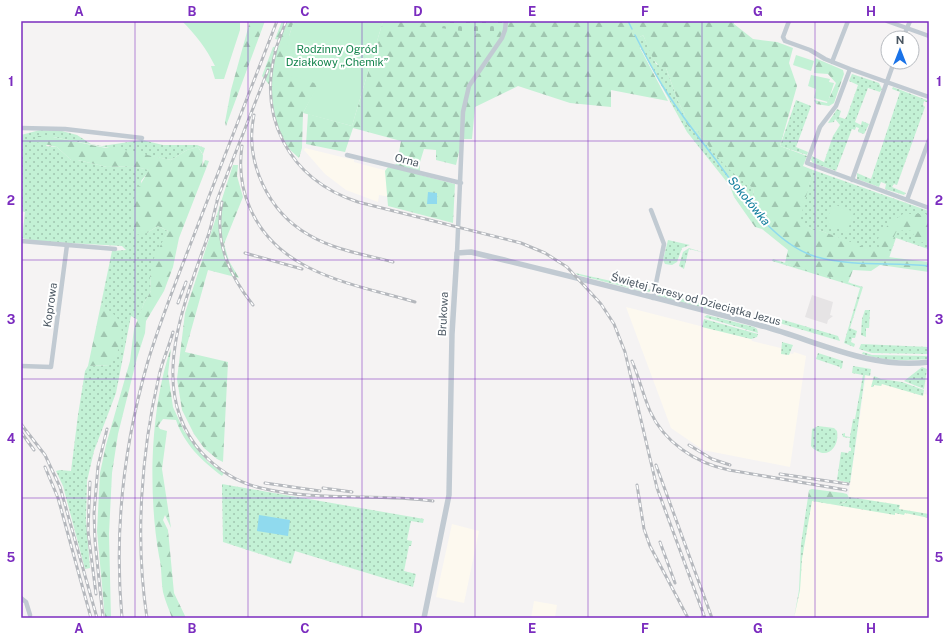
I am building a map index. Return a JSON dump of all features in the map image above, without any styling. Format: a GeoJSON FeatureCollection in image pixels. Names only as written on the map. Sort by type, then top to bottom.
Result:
{"type":"FeatureCollection","features":[{"type":"Feature","properties":{"kind":"street","name":"Brukowa"},"geometry":{"type":"LineString","coordinates":[[424,618],[449,491],[452,334],[461,183],[463,112],[469,86],[502,38],[506,21]]}},
{"type":"Feature","properties":{"kind":"street"},"geometry":{"type":"LineString","coordinates":[[788,21],[783,39],[810,50],[832,62],[929,97]]}},
{"type":"Feature","properties":{"kind":"street"},"geometry":{"type":"LineString","coordinates":[[832,62],[848,21]]}},
{"type":"Feature","properties":{"kind":"street"},"geometry":{"type":"LineString","coordinates":[[887,21],[929,36]]}},
{"type":"Feature","properties":{"kind":"street"},"geometry":{"type":"LineString","coordinates":[[907,28],[910,21]]}},
{"type":"Feature","properties":{"kind":"street"},"geometry":{"type":"LineString","coordinates":[[850,69],[836,106],[820,127],[807,163],[929,208]]}},
{"type":"Feature","properties":{"kind":"street"},"geometry":{"type":"LineString","coordinates":[[852,180],[891,70]]}},
{"type":"Feature","properties":{"kind":"street"},"geometry":{"type":"LineString","coordinates":[[21,128],[65,129],[142,138]]}},
{"type":"Feature","properties":{"kind":"street"},"geometry":{"type":"LineString","coordinates":[[907,200],[929,140]]}},
{"type":"Feature","properties":{"kind":"street","name":"Orna"},"geometry":{"type":"LineString","coordinates":[[347,155],[461,183]]}},
{"type":"Feature","properties":{"kind":"street"},"geometry":{"type":"LineString","coordinates":[[651,210],[664,248],[653,298]]}},
{"type":"Feature","properties":{"kind":"street"},"geometry":{"type":"LineString","coordinates":[[21,241],[115,249]]}},
{"type":"Feature","properties":{"kind":"street","name":"Koprowa"},"geometry":{"type":"LineString","coordinates":[[21,366],[51,367],[67,245]]}},
{"type":"Feature","properties":{"kind":"street","name":"Świętej Teresy od Dzieciątka Jezus"},"geometry":{"type":"LineString","coordinates":[[457,253],[468,252],[479,254],[774,329],[874,360],[897,364],[929,362]]}},
{"type":"Feature","properties":{"kind":"street"},"geometry":{"type":"LineString","coordinates":[[21,598],[26,602],[30,615]]}},
{"type":"Feature","properties":{"kind":"shaded area"},"geometry":{"type":"Polygon","coordinates":[[[305,148],[354,160],[354,162],[395,173],[390,197],[379,195],[378,202],[346,190],[325,174],[304,150],[305,148]]]}},
{"type":"Feature","properties":{"kind":"shaded area"},"geometry":{"type":"Polygon","coordinates":[[[812,295],[833,302],[830,315],[833,316],[828,320],[827,324],[805,317],[812,295]]]}},
{"type":"Feature","properties":{"kind":"shaded area"},"geometry":{"type":"Polygon","coordinates":[[[626,307],[751,339],[752,341],[789,350],[789,353],[793,354],[794,352],[806,356],[790,467],[703,450],[671,428],[626,307]]]}},
{"type":"Feature","properties":{"kind":"shaded area"},"geometry":{"type":"Polygon","coordinates":[[[866,375],[928,395],[929,393],[929,618],[794,618],[800,589],[801,559],[811,500],[847,506],[866,375]]]}},
{"type":"Feature","properties":{"kind":"shaded area"},"geometry":{"type":"Polygon","coordinates":[[[452,524],[479,531],[464,603],[436,597],[452,524]]]}},
{"type":"Feature","properties":{"kind":"shaded area"},"geometry":{"type":"Polygon","coordinates":[[[534,601],[557,605],[555,618],[531,618],[534,601]]]}},
{"type":"Feature","properties":{"kind":"green space"},"geometry":{"type":"Polygon","coordinates":[[[182,21],[240,21],[240,30],[224,79],[215,79],[211,66],[215,66],[212,59],[192,31],[182,21]]]}},
{"type":"Feature","properties":{"kind":"green space"},"geometry":{"type":"Polygon","coordinates":[[[250,21],[265,21],[226,126],[225,122],[231,90],[250,21]]]}},
{"type":"Feature","properties":{"kind":"green space"},"geometry":{"type":"Polygon","coordinates":[[[282,21],[294,21],[289,36],[319,84],[303,113],[302,148],[299,158],[289,149],[282,136],[274,117],[271,87],[262,76],[273,47],[279,46],[280,40],[275,39],[282,21]]]}},
{"type":"Feature","properties":{"kind":"green space","name":"Rodzinny Ogród Działkowy „Chemik”"},"geometry":{"type":"Polygon","coordinates":[[[294,21],[383,21],[352,126],[303,113],[318,84],[281,73],[289,36],[294,21]]]}},
{"type":"Feature","properties":{"kind":"green space"},"geometry":{"type":"Polygon","coordinates":[[[383,21],[734,21],[734,24],[753,39],[777,42],[793,48],[789,63],[797,86],[780,146],[807,156],[803,166],[813,170],[800,220],[812,230],[819,230],[869,249],[879,247],[878,239],[880,234],[890,223],[903,214],[926,214],[929,222],[929,241],[919,243],[914,241],[912,231],[904,230],[896,232],[890,246],[888,257],[929,262],[929,272],[880,265],[871,271],[853,270],[848,283],[785,263],[788,250],[762,229],[755,227],[734,197],[737,195],[753,213],[766,217],[755,205],[753,188],[736,176],[715,155],[697,130],[692,131],[683,119],[685,115],[678,101],[666,68],[661,67],[654,60],[643,35],[640,37],[640,48],[668,101],[611,90],[611,107],[570,103],[518,86],[475,107],[472,139],[462,139],[456,165],[436,160],[436,150],[424,149],[420,162],[420,175],[455,184],[453,223],[388,206],[385,171],[388,167],[392,168],[397,163],[401,141],[353,128],[345,152],[306,144],[308,114],[352,126],[383,21]]]}},
{"type":"Feature","properties":{"kind":"green space"},"geometry":{"type":"Polygon","coordinates":[[[441,21],[504,21],[503,30],[481,34],[441,28],[441,21]]]}},
{"type":"Feature","properties":{"kind":"green space"},"geometry":{"type":"Polygon","coordinates":[[[626,21],[639,21],[640,31],[638,35],[633,36],[626,21]]]}},
{"type":"Feature","properties":{"kind":"green space"},"geometry":{"type":"Polygon","coordinates":[[[643,35],[656,64],[666,68],[678,101],[685,115],[684,119],[692,131],[697,130],[729,168],[753,188],[755,205],[766,217],[753,213],[737,195],[734,197],[730,186],[687,132],[640,47],[640,37],[643,35]]]}},
{"type":"Feature","properties":{"kind":"green space"},"geometry":{"type":"Polygon","coordinates":[[[796,55],[814,61],[811,71],[793,65],[796,55]]]}},
{"type":"Feature","properties":{"kind":"green space"},"geometry":{"type":"Polygon","coordinates":[[[815,58],[843,70],[844,74],[834,103],[829,106],[816,104],[814,100],[827,103],[836,83],[828,74],[814,73],[815,58]]]}},
{"type":"Feature","properties":{"kind":"green space"},"geometry":{"type":"Polygon","coordinates":[[[852,74],[879,83],[882,89],[880,92],[868,88],[855,122],[861,125],[862,121],[869,124],[864,134],[858,132],[859,128],[856,127],[855,130],[852,129],[836,171],[813,163],[811,160],[812,156],[824,162],[833,136],[840,125],[835,119],[834,122],[828,123],[837,109],[841,111],[839,117],[845,119],[847,116],[858,85],[849,81],[852,74]]]}},
{"type":"Feature","properties":{"kind":"green space"},"geometry":{"type":"Polygon","coordinates":[[[811,75],[830,79],[829,82],[834,83],[828,102],[814,98],[816,89],[808,86],[811,75]]]}},
{"type":"Feature","properties":{"kind":"green space"},"geometry":{"type":"Polygon","coordinates":[[[893,87],[929,101],[929,103],[924,101],[923,105],[925,107],[897,185],[894,184],[892,187],[906,193],[904,195],[885,189],[886,184],[881,182],[879,187],[857,179],[857,173],[871,179],[900,92],[892,89],[893,87]]]}},
{"type":"Feature","properties":{"kind":"green space"},"geometry":{"type":"Polygon","coordinates":[[[796,100],[811,106],[796,147],[808,152],[807,155],[780,146],[796,100]]]}},
{"type":"Feature","properties":{"kind":"green space"},"geometry":{"type":"Polygon","coordinates":[[[40,130],[62,131],[77,135],[91,144],[102,146],[142,140],[163,145],[197,145],[205,148],[203,154],[198,147],[187,150],[171,160],[53,137],[46,146],[57,147],[71,160],[78,160],[107,167],[131,166],[150,170],[141,181],[147,233],[158,226],[168,231],[159,250],[150,277],[151,291],[144,303],[138,320],[131,316],[116,393],[94,451],[87,481],[86,520],[90,568],[85,569],[63,486],[56,471],[71,471],[85,371],[88,366],[111,365],[118,320],[101,304],[112,251],[126,250],[122,246],[33,241],[22,238],[25,212],[21,211],[21,135],[40,130]]]}},
{"type":"Feature","properties":{"kind":"green space"},"geometry":{"type":"Polygon","coordinates":[[[38,136],[53,137],[106,148],[115,148],[171,160],[187,150],[198,147],[203,155],[202,167],[205,160],[209,161],[179,238],[173,267],[164,291],[146,321],[145,333],[137,358],[118,434],[112,473],[109,534],[111,618],[105,618],[97,531],[100,473],[106,445],[130,361],[134,329],[144,303],[151,291],[150,277],[154,258],[168,231],[158,226],[147,233],[135,235],[132,207],[136,193],[149,170],[131,166],[107,167],[78,160],[71,160],[57,147],[36,142],[38,136]]]}},
{"type":"Feature","properties":{"kind":"green space"},"geometry":{"type":"Polygon","coordinates":[[[233,165],[238,165],[237,176],[243,197],[224,244],[229,261],[239,278],[208,270],[185,352],[228,362],[223,462],[204,448],[194,434],[182,410],[177,379],[185,313],[233,165]]]}},
{"type":"Feature","properties":{"kind":"green space"},"geometry":{"type":"Polygon","coordinates":[[[813,170],[929,211],[928,249],[896,238],[889,258],[819,230],[812,230],[799,220],[813,170]]]}},
{"type":"Feature","properties":{"kind":"green space"},"geometry":{"type":"Polygon","coordinates":[[[833,204],[854,212],[847,232],[825,224],[833,204]]]}},
{"type":"Feature","properties":{"kind":"green space"},"geometry":{"type":"Polygon","coordinates":[[[668,240],[690,245],[682,248],[677,262],[672,265],[665,264],[663,260],[668,240]]]}},
{"type":"Feature","properties":{"kind":"green space"},"geometry":{"type":"Polygon","coordinates":[[[689,248],[705,253],[689,249],[684,269],[679,266],[683,252],[689,248]]]}},
{"type":"Feature","properties":{"kind":"green space"},"geometry":{"type":"Polygon","coordinates":[[[773,259],[863,287],[850,328],[857,331],[855,338],[852,338],[851,342],[855,344],[854,347],[844,343],[860,288],[772,261],[773,259]]]}},
{"type":"Feature","properties":{"kind":"green space"},"geometry":{"type":"Polygon","coordinates":[[[575,273],[652,290],[645,292],[575,273]]]}},
{"type":"Feature","properties":{"kind":"green space"},"geometry":{"type":"Polygon","coordinates":[[[656,291],[713,307],[709,309],[658,296],[656,291]]]}},
{"type":"Feature","properties":{"kind":"green space"},"geometry":{"type":"Polygon","coordinates":[[[101,304],[118,319],[121,325],[122,337],[111,365],[88,366],[101,304]]]}},
{"type":"Feature","properties":{"kind":"green space"},"geometry":{"type":"Polygon","coordinates":[[[865,310],[870,310],[869,328],[866,328],[866,337],[861,335],[862,319],[865,310]]]}},
{"type":"Feature","properties":{"kind":"green space"},"geometry":{"type":"Polygon","coordinates":[[[707,315],[754,327],[757,329],[758,333],[704,317],[707,315]]]}},
{"type":"Feature","properties":{"kind":"green space"},"geometry":{"type":"Polygon","coordinates":[[[777,318],[838,336],[840,341],[776,322],[777,318]]]}},
{"type":"Feature","properties":{"kind":"green space"},"geometry":{"type":"Polygon","coordinates":[[[704,319],[758,334],[757,337],[751,339],[702,327],[704,319]]]}},
{"type":"Feature","properties":{"kind":"green space"},"geometry":{"type":"Polygon","coordinates":[[[782,342],[793,345],[789,355],[781,354],[782,342]]]}},
{"type":"Feature","properties":{"kind":"green space"},"geometry":{"type":"Polygon","coordinates":[[[861,344],[929,347],[929,354],[872,353],[859,349],[861,344]]]}},
{"type":"Feature","properties":{"kind":"green space"},"geometry":{"type":"Polygon","coordinates":[[[171,348],[168,374],[173,407],[184,431],[208,462],[224,473],[222,476],[194,451],[179,429],[176,420],[163,419],[158,426],[160,429],[167,431],[162,469],[171,528],[165,515],[163,520],[168,530],[174,593],[186,618],[172,618],[164,595],[162,588],[161,565],[155,532],[153,506],[152,479],[155,424],[164,372],[171,348]]]}},
{"type":"Feature","properties":{"kind":"green space"},"geometry":{"type":"Polygon","coordinates":[[[863,352],[872,355],[929,356],[929,359],[887,359],[862,354],[863,352]]]}},
{"type":"Feature","properties":{"kind":"green space"},"geometry":{"type":"Polygon","coordinates":[[[818,353],[843,361],[842,368],[840,369],[840,367],[816,359],[818,353]]]}},
{"type":"Feature","properties":{"kind":"green space"},"geometry":{"type":"Polygon","coordinates":[[[853,366],[871,369],[870,376],[865,375],[850,483],[837,480],[841,452],[848,453],[851,451],[851,448],[849,447],[850,438],[843,437],[842,434],[845,433],[845,436],[850,437],[863,375],[852,373],[853,366]]]}},
{"type":"Feature","properties":{"kind":"green space"},"geometry":{"type":"Polygon","coordinates":[[[922,367],[927,369],[924,389],[904,381],[922,367]]]}},
{"type":"Feature","properties":{"kind":"green space"},"geometry":{"type":"Polygon","coordinates":[[[874,376],[881,379],[902,382],[924,390],[923,396],[882,384],[881,386],[874,385],[871,387],[874,376]]]}},
{"type":"Feature","properties":{"kind":"green space"},"geometry":{"type":"Polygon","coordinates":[[[818,426],[834,428],[837,431],[837,438],[834,448],[826,453],[821,453],[811,446],[812,429],[818,426]]]}},
{"type":"Feature","properties":{"kind":"green space"},"geometry":{"type":"Polygon","coordinates":[[[222,484],[424,519],[423,523],[411,521],[407,540],[412,541],[411,546],[409,546],[404,571],[416,574],[413,587],[295,551],[291,564],[223,542],[222,484]]]}},
{"type":"Feature","properties":{"kind":"green space"},"geometry":{"type":"Polygon","coordinates":[[[812,489],[843,493],[847,494],[849,498],[842,503],[837,504],[811,500],[808,497],[809,490],[812,489]]]}},
{"type":"Feature","properties":{"kind":"green space"},"geometry":{"type":"Polygon","coordinates":[[[808,497],[812,500],[833,504],[844,503],[849,497],[900,505],[899,509],[929,514],[929,518],[905,513],[904,515],[895,513],[895,515],[812,501],[802,559],[800,590],[794,618],[799,590],[801,544],[808,497]]]}},
{"type":"Feature","properties":{"kind":"water"},"geometry":{"type":"Polygon","coordinates":[[[428,192],[437,193],[437,204],[427,204],[428,192]]]}},
{"type":"Feature","properties":{"kind":"water"},"geometry":{"type":"Polygon","coordinates":[[[259,515],[290,520],[288,536],[257,531],[259,515]]]}},
{"type":"Feature","properties":{"kind":"waterway","name":"Sokołówka"},"geometry":{"type":"LineString","coordinates":[[628,21],[632,29]]}},
{"type":"Feature","properties":{"kind":"waterway","name":"Sokołówka"},"geometry":{"type":"LineString","coordinates":[[635,35],[660,82],[682,115],[760,217],[787,242],[801,251],[831,260],[859,263],[929,266]]}},
{"type":"Feature","properties":{"kind":"railway"},"geometry":{"type":"LineString","coordinates":[[122,618],[119,553],[123,488],[133,424],[148,361],[167,306],[277,21]]}},
{"type":"Feature","properties":{"kind":"railway"},"geometry":{"type":"LineString","coordinates":[[275,51],[286,21]]}},
{"type":"Feature","properties":{"kind":"railway"},"geometry":{"type":"LineString","coordinates":[[277,46],[272,72],[271,97],[275,120],[283,142],[296,161],[313,178],[334,192],[358,202],[521,243],[545,253],[567,267],[601,304],[614,324],[625,352],[657,488],[705,618]]}},
{"type":"Feature","properties":{"kind":"railway"},"geometry":{"type":"LineString","coordinates":[[217,200],[268,70]]}},
{"type":"Feature","properties":{"kind":"railway"},"geometry":{"type":"LineString","coordinates":[[254,115],[252,132],[256,167],[262,184],[282,213],[294,225],[309,235],[329,245],[350,252],[393,262]]}},
{"type":"Feature","properties":{"kind":"railway"},"geometry":{"type":"LineString","coordinates":[[242,146],[242,177],[247,200],[263,230],[279,248],[298,262],[320,273],[343,282],[415,302]]}},
{"type":"Feature","properties":{"kind":"railway"},"geometry":{"type":"LineString","coordinates":[[219,195],[209,233],[181,316],[175,345],[173,374],[176,402],[185,428],[202,453],[229,475],[245,483],[261,488],[304,495],[433,501]]}},
{"type":"Feature","properties":{"kind":"railway"},"geometry":{"type":"LineString","coordinates":[[222,202],[220,217],[222,244],[237,282],[253,305]]}},
{"type":"Feature","properties":{"kind":"railway"},"geometry":{"type":"LineString","coordinates":[[245,253],[302,269]]}},
{"type":"Feature","properties":{"kind":"railway"},"geometry":{"type":"LineString","coordinates":[[178,303],[186,282]]}},
{"type":"Feature","properties":{"kind":"railway"},"geometry":{"type":"LineString","coordinates":[[147,618],[141,558],[144,466],[159,376],[173,332]]}},
{"type":"Feature","properties":{"kind":"railway"},"geometry":{"type":"LineString","coordinates":[[632,361],[650,411],[656,422],[663,432],[682,450],[716,467],[846,490]]}},
{"type":"Feature","properties":{"kind":"railway"},"geometry":{"type":"LineString","coordinates":[[21,424],[45,455],[60,487],[97,618]]}},
{"type":"Feature","properties":{"kind":"railway"},"geometry":{"type":"LineString","coordinates":[[103,618],[95,541],[94,513],[98,466],[107,429]]}},
{"type":"Feature","properties":{"kind":"railway"},"geometry":{"type":"LineString","coordinates":[[21,432],[34,450]]}},
{"type":"Feature","properties":{"kind":"railway"},"geometry":{"type":"LineString","coordinates":[[689,445],[712,459],[730,465]]}},
{"type":"Feature","properties":{"kind":"railway"},"geometry":{"type":"LineString","coordinates":[[656,465],[712,618]]}},
{"type":"Feature","properties":{"kind":"railway"},"geometry":{"type":"LineString","coordinates":[[45,467],[58,498],[91,618]]}},
{"type":"Feature","properties":{"kind":"railway"},"geometry":{"type":"LineString","coordinates":[[780,474],[848,484]]}},
{"type":"Feature","properties":{"kind":"railway"},"geometry":{"type":"LineString","coordinates":[[90,482],[88,531],[96,594]]}},
{"type":"Feature","properties":{"kind":"railway"},"geometry":{"type":"LineString","coordinates":[[265,483],[320,491]]}},
{"type":"Feature","properties":{"kind":"railway"},"geometry":{"type":"LineString","coordinates":[[637,485],[644,529],[650,546],[688,618]]}},
{"type":"Feature","properties":{"kind":"railway"},"geometry":{"type":"LineString","coordinates":[[323,488],[352,492]]}},
{"type":"Feature","properties":{"kind":"railway"},"geometry":{"type":"LineString","coordinates":[[660,542],[675,583]]}}]}
